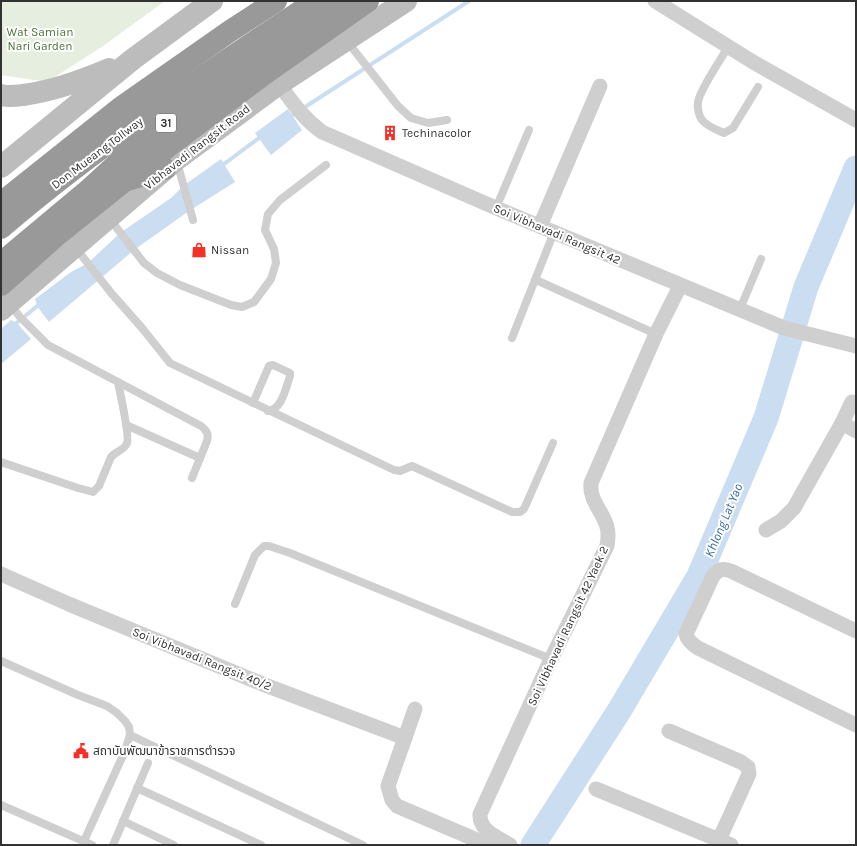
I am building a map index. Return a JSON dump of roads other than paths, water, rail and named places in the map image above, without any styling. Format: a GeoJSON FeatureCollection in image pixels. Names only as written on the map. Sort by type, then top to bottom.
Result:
{"type":"FeatureCollection","features":[{"type":"Feature","properties":{"kind":"highway"},"geometry":{"type":"LineString","coordinates":[[1,196],[113,103],[264,1]]}},
{"type":"Feature","properties":{"kind":"highway","name":"Don Mueang Tollway"},"geometry":{"type":"LineString","coordinates":[[1,203],[120,108],[230,31],[276,1]]}},
{"type":"Feature","properties":{"kind":"highway","name":"Don Mueang Tollway"},"geometry":{"type":"LineString","coordinates":[[1,228],[30,203],[135,124],[244,48],[316,1]]}},
{"type":"Feature","properties":{"kind":"highway","name":"31"},"geometry":{"type":"LineString","coordinates":[[1,263],[86,192],[144,139],[252,63],[345,1]]}},
{"type":"Feature","properties":{"kind":"highway"},"geometry":{"type":"LineString","coordinates":[[8,304],[56,236],[157,155],[263,75],[368,1]]}},
{"type":"Feature","properties":{"kind":"highway"},"geometry":{"type":"LineString","coordinates":[[86,192],[170,164]]}},
{"type":"Feature","properties":{"kind":"main road"},"geometry":{"type":"LineString","coordinates":[[1,167],[133,59],[212,1]]}},
{"type":"Feature","properties":{"kind":"main road","name":"Vibhavadi Rangsit Road"},"geometry":{"type":"LineString","coordinates":[[8,304],[81,254],[114,225],[170,164],[279,84],[406,1]]}},
{"type":"Feature","properties":{"kind":"main road"},"geometry":{"type":"LineString","coordinates":[[1,95],[7,97],[38,93],[78,83],[133,59]]}},
{"type":"Feature","properties":{"kind":"street"},"geometry":{"type":"LineString","coordinates":[[655,1],[728,47],[856,120]]}},
{"type":"Feature","properties":{"kind":"street","name":"Soi Vibhavadi Rangsit 42"},"geometry":{"type":"LineString","coordinates":[[279,84],[299,112],[308,122],[322,132],[496,208],[680,286],[784,328],[856,346]]}},
{"type":"Feature","properties":{"kind":"street"},"geometry":{"type":"LineString","coordinates":[[540,226],[600,86]]}},
{"type":"Feature","properties":{"kind":"street","name":"Soi Vibhavadi Rangsit 42 Yaek 2"},"geometry":{"type":"LineString","coordinates":[[510,845],[486,830],[481,825],[480,814],[551,659],[607,546],[609,536],[607,526],[590,491],[591,483],[656,334],[680,286]]}},
{"type":"Feature","properties":{"kind":"street"},"geometry":{"type":"LineString","coordinates":[[766,530],[781,521],[794,508],[842,423],[852,402]]}},
{"type":"Feature","properties":{"kind":"street"},"geometry":{"type":"LineString","coordinates":[[842,423],[856,431]]}},
{"type":"Feature","properties":{"kind":"street"},"geometry":{"type":"LineString","coordinates":[[856,631],[731,571],[723,569],[717,571],[713,576],[686,634],[691,643],[698,648],[856,725]]}},
{"type":"Feature","properties":{"kind":"street","name":"Soi Vibhavadi Rangsit 40/2"},"geometry":{"type":"LineString","coordinates":[[1,574],[71,606],[258,682],[405,738]]}},
{"type":"Feature","properties":{"kind":"street"},"geometry":{"type":"LineString","coordinates":[[415,709],[388,786],[392,800],[397,806],[479,841],[485,845]]}},
{"type":"Feature","properties":{"kind":"street"},"geometry":{"type":"LineString","coordinates":[[596,789],[725,843],[749,774],[748,767],[741,762],[669,731]]}},
{"type":"Feature","properties":{"kind":"lane"},"geometry":{"type":"LineString","coordinates":[[346,40],[398,106],[411,118],[428,123],[446,120]]}},
{"type":"Feature","properties":{"kind":"lane"},"geometry":{"type":"LineString","coordinates":[[728,47],[700,95],[698,112],[702,120],[710,127],[724,133],[734,128],[758,87]]}},
{"type":"Feature","properties":{"kind":"lane"},"geometry":{"type":"LineString","coordinates":[[496,208],[529,130]]}},
{"type":"Feature","properties":{"kind":"lane"},"geometry":{"type":"LineString","coordinates":[[170,164],[183,186],[189,211],[193,220]]}},
{"type":"Feature","properties":{"kind":"lane"},"geometry":{"type":"LineString","coordinates":[[114,225],[144,263],[157,273],[180,285],[231,305],[242,307],[254,302],[271,279],[276,263],[274,249],[265,230],[268,214],[280,200],[326,165]]}},
{"type":"Feature","properties":{"kind":"lane"},"geometry":{"type":"LineString","coordinates":[[512,338],[554,232]]}},
{"type":"Feature","properties":{"kind":"lane"},"geometry":{"type":"LineString","coordinates":[[81,254],[170,363],[394,470],[402,471],[412,466],[517,513],[524,509],[553,443]]}},
{"type":"Feature","properties":{"kind":"lane"},"geometry":{"type":"LineString","coordinates":[[740,310],[761,259]]}},
{"type":"Feature","properties":{"kind":"lane"},"geometry":{"type":"LineString","coordinates":[[536,280],[656,334]]}},
{"type":"Feature","properties":{"kind":"lane"},"geometry":{"type":"LineString","coordinates":[[8,304],[39,337],[58,351],[206,430],[208,441],[192,478]]}},
{"type":"Feature","properties":{"kind":"lane"},"geometry":{"type":"LineString","coordinates":[[252,403],[269,366],[273,366],[290,373],[278,406],[274,410],[268,410]]}},
{"type":"Feature","properties":{"kind":"lane"},"geometry":{"type":"LineString","coordinates":[[1,462],[93,492],[99,486],[111,457],[125,447],[128,442],[118,382]]}},
{"type":"Feature","properties":{"kind":"lane"},"geometry":{"type":"LineString","coordinates":[[126,425],[200,458]]}},
{"type":"Feature","properties":{"kind":"lane"},"geometry":{"type":"LineString","coordinates":[[235,604],[255,555],[264,546],[269,546],[290,553],[551,659]]}},
{"type":"Feature","properties":{"kind":"lane"},"geometry":{"type":"LineString","coordinates":[[1,661],[78,695],[107,706],[117,713],[125,721],[129,728],[130,735],[125,751],[84,841]]}},
{"type":"Feature","properties":{"kind":"lane"},"geometry":{"type":"LineString","coordinates":[[130,735],[363,845]]}},
{"type":"Feature","properties":{"kind":"lane"},"geometry":{"type":"LineString","coordinates":[[113,845],[148,763]]}},
{"type":"Feature","properties":{"kind":"lane"},"geometry":{"type":"LineString","coordinates":[[137,788],[261,845]]}},
{"type":"Feature","properties":{"kind":"lane"},"geometry":{"type":"LineString","coordinates":[[1,805],[92,845]]}},
{"type":"Feature","properties":{"kind":"lane"},"geometry":{"type":"LineString","coordinates":[[123,821],[174,845]]}},
{"type":"Feature","properties":{"kind":"water"},"geometry":{"type":"Polygon","coordinates":[[[288,109],[302,130],[271,155],[255,133],[288,109]]]}},
{"type":"Feature","properties":{"kind":"water"},"geometry":{"type":"Polygon","coordinates":[[[221,159],[235,182],[189,211],[134,250],[49,322],[37,306],[35,299],[71,272],[88,263],[120,233],[171,198],[183,186],[221,159]]]}},
{"type":"Feature","properties":{"kind":"water"},"geometry":{"type":"Polygon","coordinates":[[[11,320],[17,323],[31,339],[1,364],[1,329],[11,320]]]}},
{"type":"Feature","properties":{"kind":"waterway"},"geometry":{"type":"LineString","coordinates":[[288,118],[469,1]]}},
{"type":"Feature","properties":{"kind":"waterway"},"geometry":{"type":"LineString","coordinates":[[220,167],[263,135]]}},
{"type":"Feature","properties":{"kind":"waterway","name":"Khlong Lat Yao"},"geometry":{"type":"LineString","coordinates":[[533,845],[619,711],[699,576],[766,418],[806,287],[856,168]]}},
{"type":"Feature","properties":{"kind":"waterway"},"geometry":{"type":"LineString","coordinates":[[14,325],[41,303]]}},
{"type":"Feature","properties":{"kind":"place","name":"Techinacolor"},"geometry":{"type":"Point","coordinates":[390,133]}},
{"type":"Feature","properties":{"kind":"place","name":"Nissan"},"geometry":{"type":"Point","coordinates":[199,250]}},
{"type":"Feature","properties":{"kind":"place","name":"สถาบันพัฒนาข้าราชการตำรวจ"},"geometry":{"type":"Point","coordinates":[81,751]}},
{"type":"Feature","properties":{"kind":"park label","name":"Wat Samian Nari Garden"},"geometry":{"type":"Point","coordinates":[40,39]}}]}
